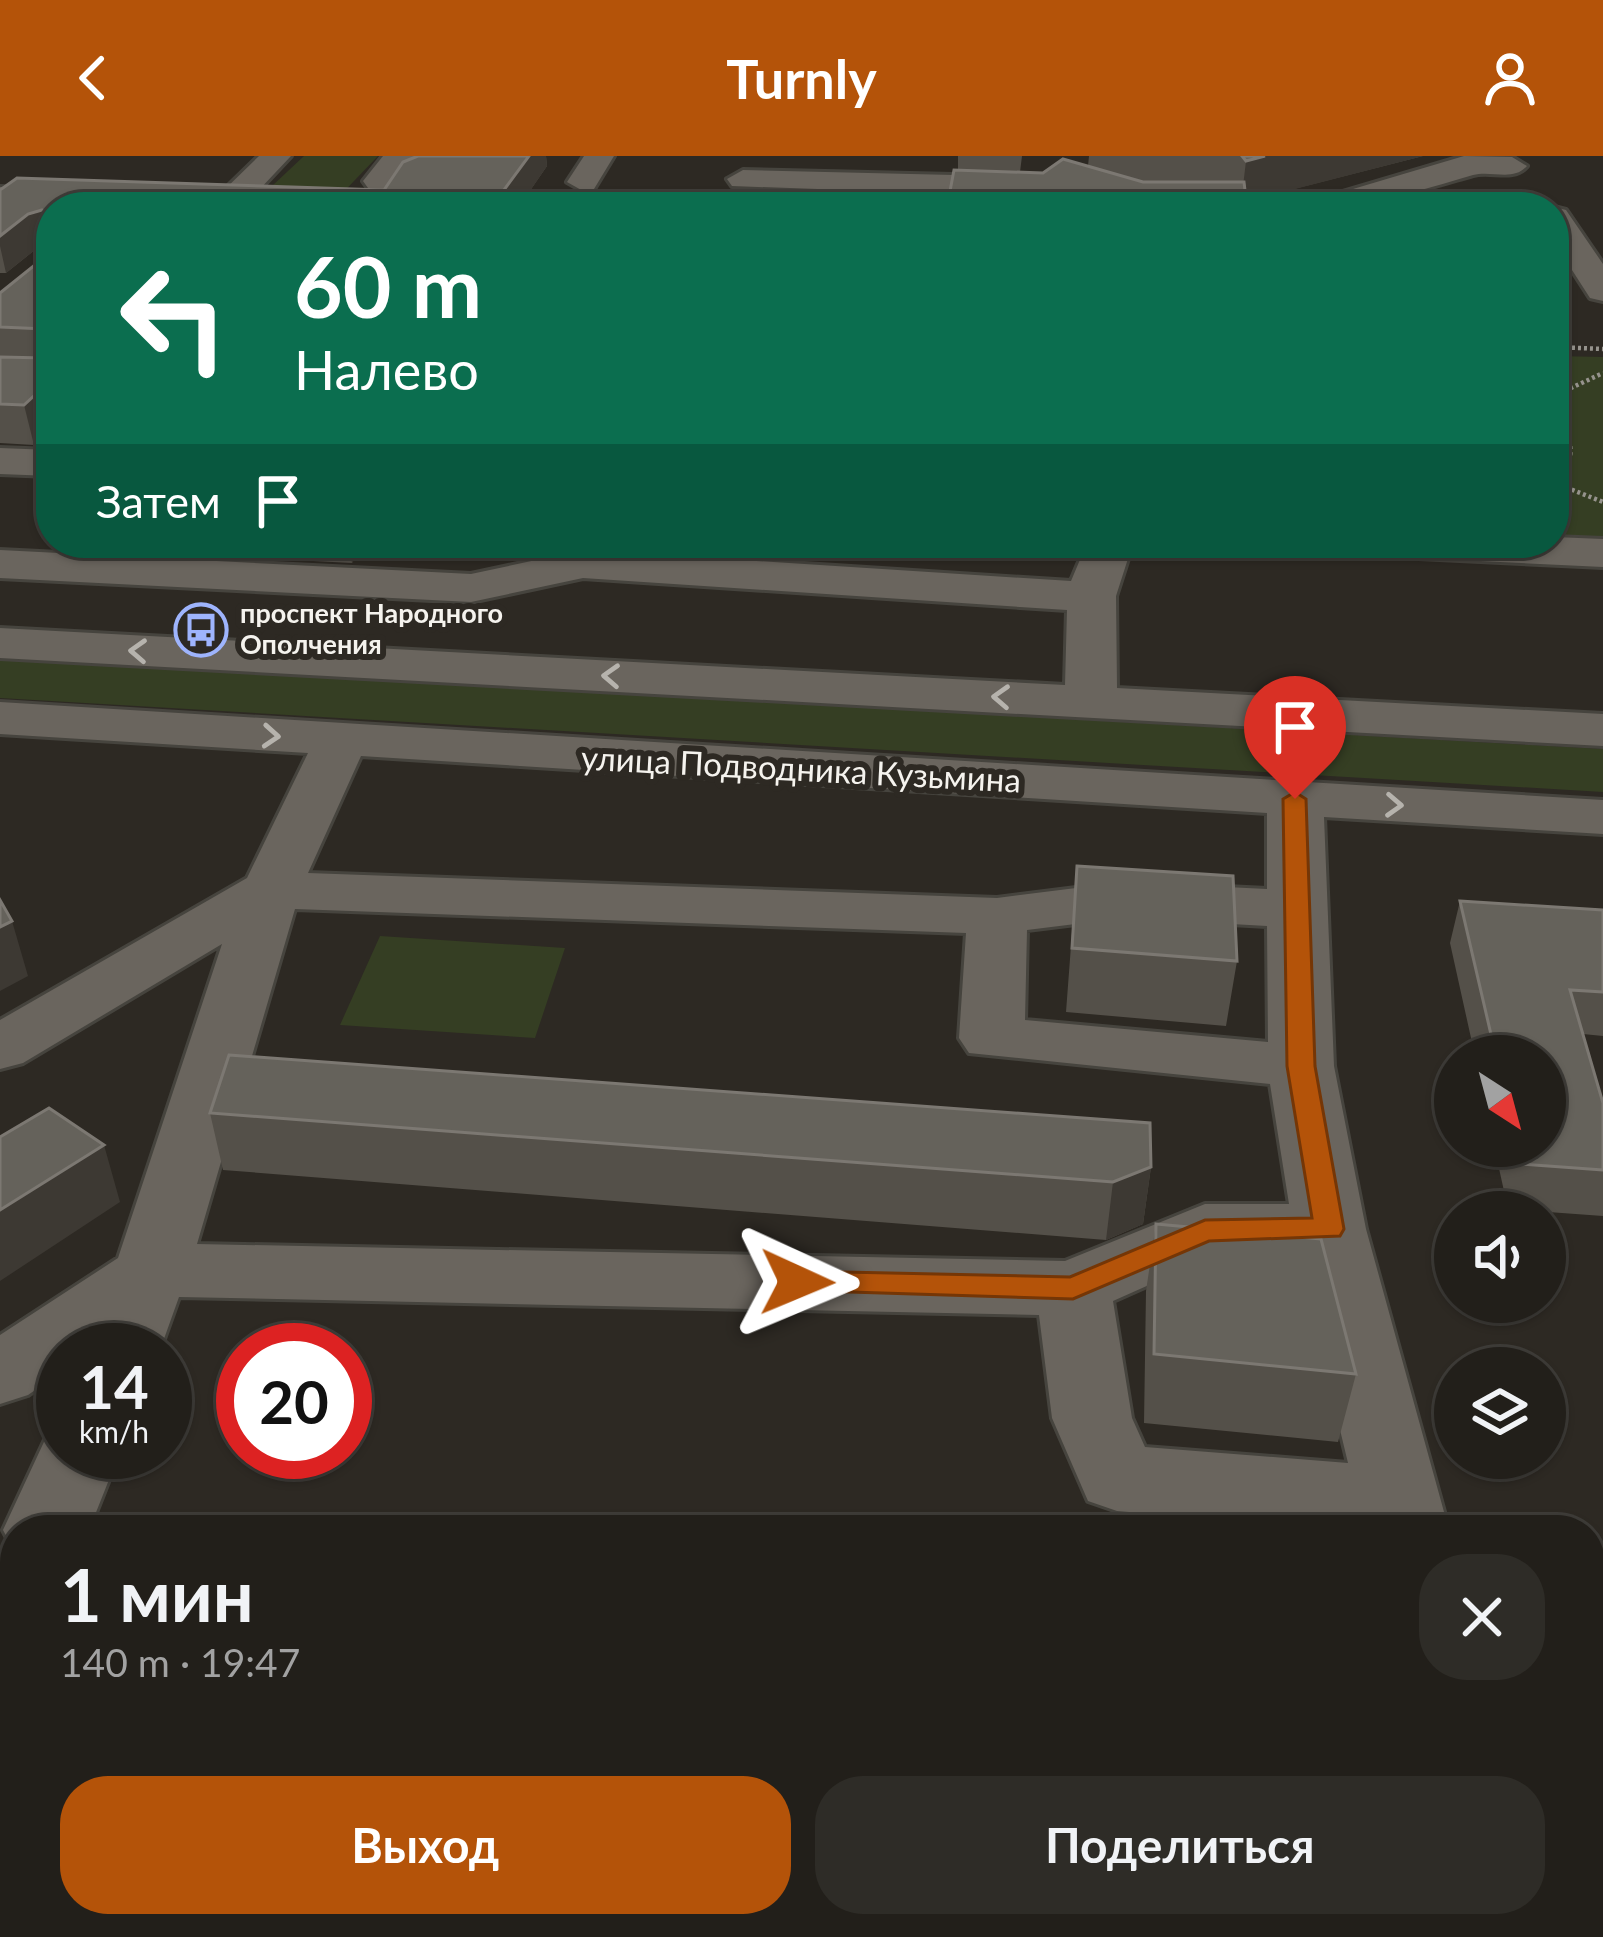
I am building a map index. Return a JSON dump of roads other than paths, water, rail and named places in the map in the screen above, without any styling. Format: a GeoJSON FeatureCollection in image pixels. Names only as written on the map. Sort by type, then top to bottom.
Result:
{"type":"FeatureCollection","features":[{"type":"Feature","properties":{"kind":"street"},"geometry":{"type":"LineString","coordinates":[[240,192],[276,156]]}},
{"type":"Feature","properties":{"kind":"street"},"geometry":{"type":"LineString","coordinates":[[1384,192],[1487,160],[1534,192]]}},
{"type":"Feature","properties":{"kind":"street"},"geometry":{"type":"LineString","coordinates":[[743,181],[925,170],[1055,175]]}},
{"type":"Feature","properties":{"kind":"street"},"geometry":{"type":"LineString","coordinates":[[129,192],[153,172]]}},
{"type":"Feature","properties":{"kind":"street"},"geometry":{"type":"LineString","coordinates":[[0,197],[36,199]]}},
{"type":"Feature","properties":{"kind":"street"},"geometry":{"type":"LineString","coordinates":[[1569,229],[1603,290]]}},
{"type":"Feature","properties":{"kind":"street"},"geometry":{"type":"LineString","coordinates":[[1569,551],[1603,553]]}},
{"type":"Feature","properties":{"kind":"street"},"geometry":{"type":"LineString","coordinates":[[1091,702],[1092,597],[1100,558]]}},
{"type":"Feature","properties":{"kind":"street"},"geometry":{"type":"LineString","coordinates":[[0,564],[472,588],[583,563],[1092,597]]}},
{"type":"Feature","properties":{"kind":"street"},"geometry":{"type":"LineString","coordinates":[[0,643],[1603,730]]}},
{"type":"Feature","properties":{"kind":"street","name":"улица Подводника Кузьмина"},"geometry":{"type":"LineString","coordinates":[[0,718],[1603,817]]}},
{"type":"Feature","properties":{"kind":"street"},"geometry":{"type":"LineString","coordinates":[[133,1323],[155,1270],[270,890],[342,741]]}},
{"type":"Feature","properties":{"kind":"street"},"geometry":{"type":"LineString","coordinates":[[1073,1288],[1092,1418],[1117,1478],[1402,1515],[1329,1229],[1301,1066],[1295,799]]}},
{"type":"Feature","properties":{"kind":"street"},"geometry":{"type":"LineString","coordinates":[[0,1048],[270,890],[998,916],[1124,900],[1299,909]]}},
{"type":"Feature","properties":{"kind":"street"},"geometry":{"type":"LineString","coordinates":[[998,916],[992,1038],[1301,1066]]}},
{"type":"Feature","properties":{"kind":"street"},"geometry":{"type":"LineString","coordinates":[[0,1374],[155,1270],[1073,1288],[1205,1230],[1329,1229]]}},
{"type":"Feature","properties":{"kind":"street"},"geometry":{"type":"LineString","coordinates":[[52,1515],[68,1479]]}},
{"type":"Feature","properties":{"kind":"place","name":"проспект Народного Ополчения"},"geometry":{"type":"Point","coordinates":[201,630]}}]}
